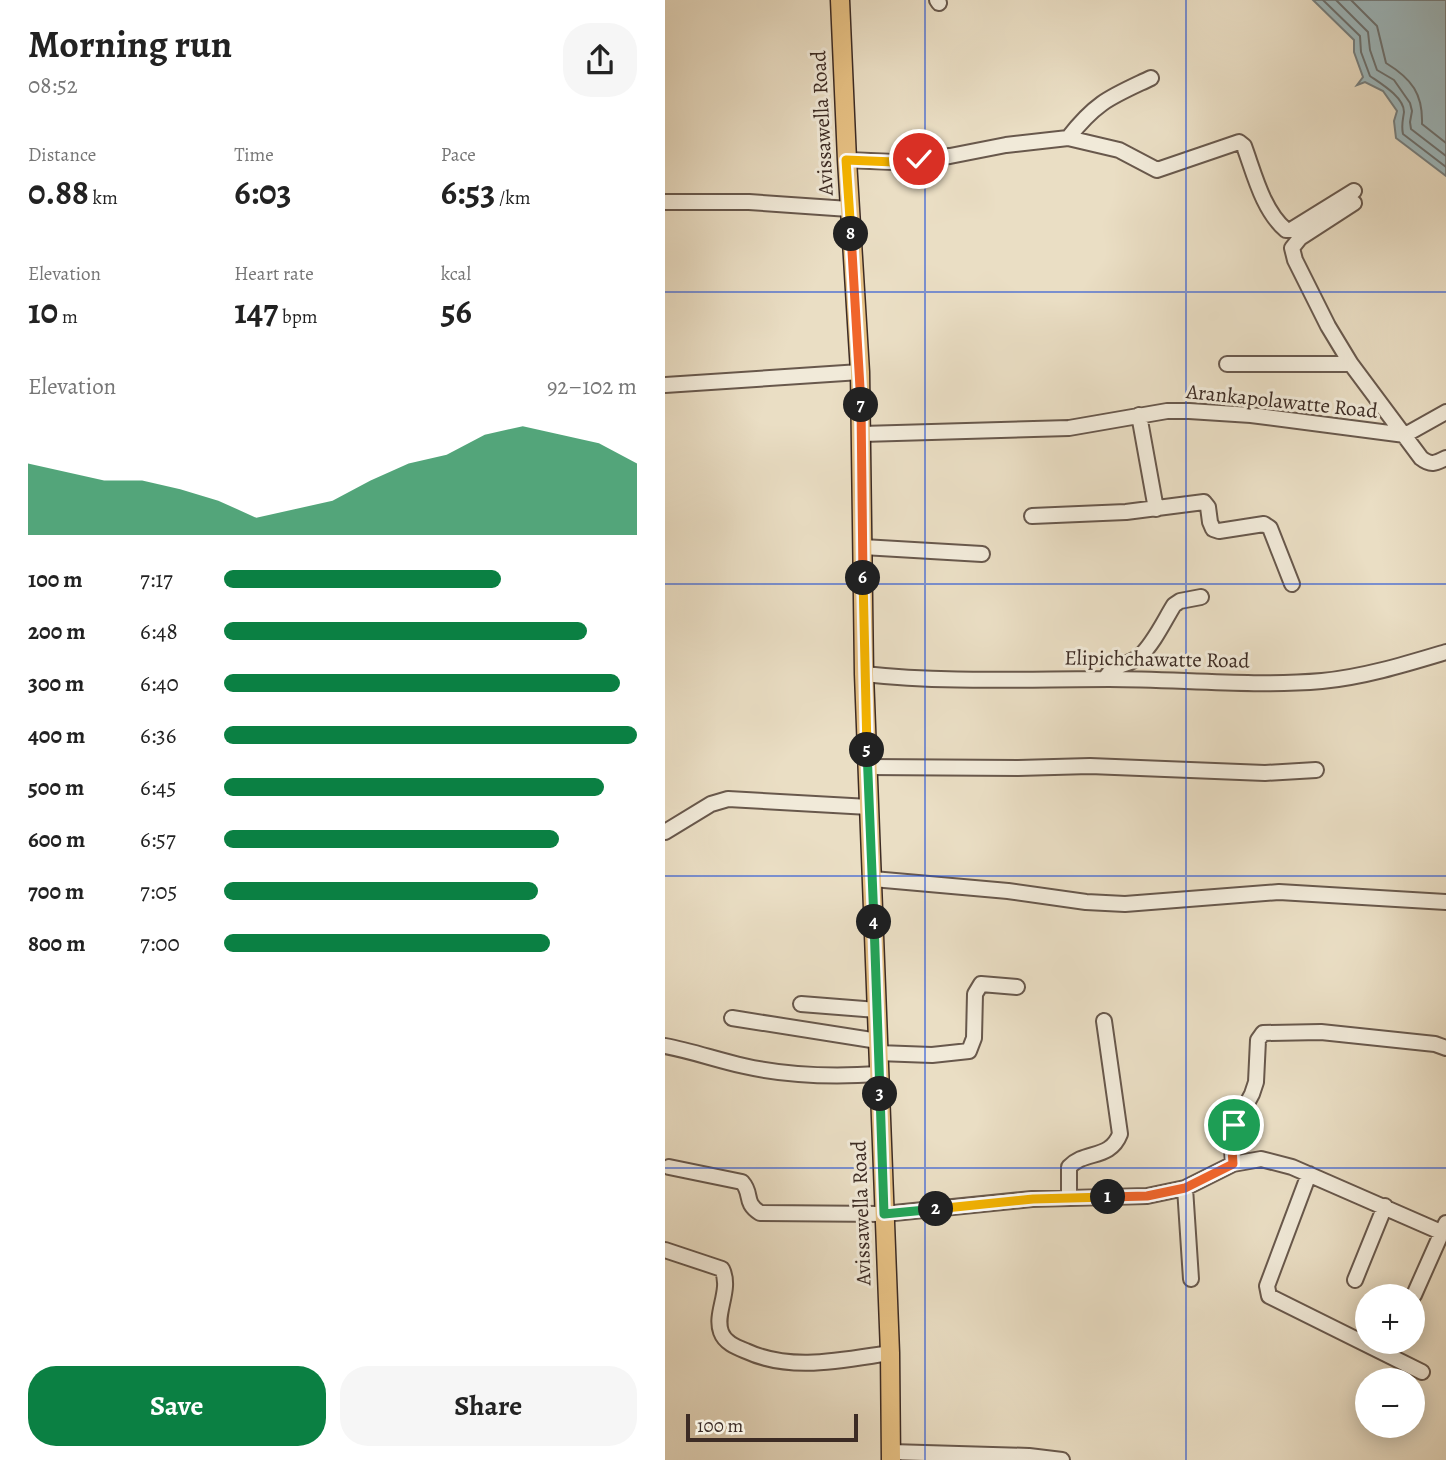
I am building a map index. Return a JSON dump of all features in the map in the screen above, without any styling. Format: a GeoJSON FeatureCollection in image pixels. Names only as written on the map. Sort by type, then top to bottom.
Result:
{"type":"FeatureCollection","features":[{"type":"Feature","properties":{"kind":"main road","name":"Avissawella Road"},"geometry":{"type":"LineString","coordinates":[[840,0],[846,160],[860,372],[864,674],[890,1353],[891,1456]]}},
{"type":"Feature","properties":{"kind":"street"},"geometry":{"type":"LineString","coordinates":[[1068,138],[1087,113],[1105,100],[1151,78]]}},
{"type":"Feature","properties":{"kind":"street"},"geometry":{"type":"LineString","coordinates":[[846,160],[894,162],[1068,138],[1119,150],[1157,170],[1239,142],[1244,146],[1262,194],[1279,225],[1286,230],[1291,230],[1354,197],[1300,238],[1292,248],[1295,260],[1328,326],[1352,365],[1421,458],[1427,463],[1435,464],[1446,458]]}},
{"type":"Feature","properties":{"kind":"street"},"geometry":{"type":"LineString","coordinates":[[665,202],[749,202],[849,209]]}},
{"type":"Feature","properties":{"kind":"street"},"geometry":{"type":"LineString","coordinates":[[1227,364],[1352,365]]}},
{"type":"Feature","properties":{"kind":"street"},"geometry":{"type":"LineString","coordinates":[[665,385],[860,372]]}},
{"type":"Feature","properties":{"kind":"street","name":"Arankapolawatte Road"},"geometry":{"type":"LineString","coordinates":[[862,434],[1069,428],[1167,411],[1223,412],[1405,435]]}},
{"type":"Feature","properties":{"kind":"street"},"geometry":{"type":"LineString","coordinates":[[1405,435],[1446,412]]}},
{"type":"Feature","properties":{"kind":"street"},"geometry":{"type":"LineString","coordinates":[[1139,415],[1156,509]]}},
{"type":"Feature","properties":{"kind":"street"},"geometry":{"type":"LineString","coordinates":[[1032,516],[1156,509],[1203,502],[1208,507],[1213,529],[1219,531],[1264,524],[1270,528],[1292,584]]}},
{"type":"Feature","properties":{"kind":"street"},"geometry":{"type":"LineString","coordinates":[[863,547],[982,554]]}},
{"type":"Feature","properties":{"kind":"street"},"geometry":{"type":"LineString","coordinates":[[1105,679],[1116,666],[1144,653],[1174,605],[1201,597]]}},
{"type":"Feature","properties":{"kind":"street","name":"Elipichchawatte Road"},"geometry":{"type":"LineString","coordinates":[[864,674],[929,679],[1322,681],[1370,672],[1446,652]]}},
{"type":"Feature","properties":{"kind":"street"},"geometry":{"type":"LineString","coordinates":[[867,767],[1102,766],[1265,773],[1316,770]]}},
{"type":"Feature","properties":{"kind":"street"},"geometry":{"type":"LineString","coordinates":[[665,832],[711,804],[727,799],[869,807]]}},
{"type":"Feature","properties":{"kind":"street"},"geometry":{"type":"LineString","coordinates":[[873,879],[1125,904],[1279,892],[1446,902]]}},
{"type":"Feature","properties":{"kind":"street"},"geometry":{"type":"LineString","coordinates":[[731,1018],[932,1055],[969,1051],[974,1038],[975,994],[981,984],[1017,987]]}},
{"type":"Feature","properties":{"kind":"street"},"geometry":{"type":"LineString","coordinates":[[801,1004],[877,1010]]}},
{"type":"Feature","properties":{"kind":"street"},"geometry":{"type":"LineString","coordinates":[[1069,1197],[1069,1167],[1075,1161],[1110,1150],[1120,1134],[1104,1021]]}},
{"type":"Feature","properties":{"kind":"street"},"geometry":{"type":"LineString","coordinates":[[1233,1164],[1231,1133],[1256,1082],[1258,1040],[1263,1033],[1321,1032],[1436,1044],[1446,1048]]}},
{"type":"Feature","properties":{"kind":"street"},"geometry":{"type":"LineString","coordinates":[[665,1046],[743,1066],[791,1074],[879,1074]]}},
{"type":"Feature","properties":{"kind":"street"},"geometry":{"type":"LineString","coordinates":[[669,1167],[742,1182],[747,1187],[748,1201],[752,1208],[760,1213],[884,1214],[995,1202],[1147,1196],[1185,1188],[1233,1164],[1261,1159],[1275,1161],[1445,1228],[1419,1284]]}},
{"type":"Feature","properties":{"kind":"street"},"geometry":{"type":"LineString","coordinates":[[1309,1174],[1267,1286],[1269,1296],[1414,1368]]}},
{"type":"Feature","properties":{"kind":"street"},"geometry":{"type":"LineString","coordinates":[[1185,1188],[1191,1279]]}},
{"type":"Feature","properties":{"kind":"street"},"geometry":{"type":"LineString","coordinates":[[1355,1280],[1385,1206]]}},
{"type":"Feature","properties":{"kind":"street"},"geometry":{"type":"LineString","coordinates":[[665,1250],[722,1269],[727,1278],[720,1329],[725,1340],[736,1347],[776,1361],[803,1363],[890,1353]]}},
{"type":"Feature","properties":{"kind":"street"},"geometry":{"type":"LineString","coordinates":[[891,1456],[1029,1456],[1062,1460]]}},
{"type":"Feature","properties":{"kind":"water"},"geometry":{"type":"Polygon","coordinates":[[[1313,0],[1446,0],[1446,176],[1396,138],[1394,121],[1397,111],[1383,91],[1365,82],[1357,85],[1363,77],[1354,52],[1354,40],[1313,0]]]}},
{"type":"Feature","properties":{"kind":"route"},"geometry":{"type":"LineString","coordinates":[[919,159],[894,162],[846,160],[860,372],[864,674],[884,1214],[995,1202],[1147,1196],[1171,1192],[1185,1188],[1233,1164],[1231,1133],[1234,1125]]}}]}
